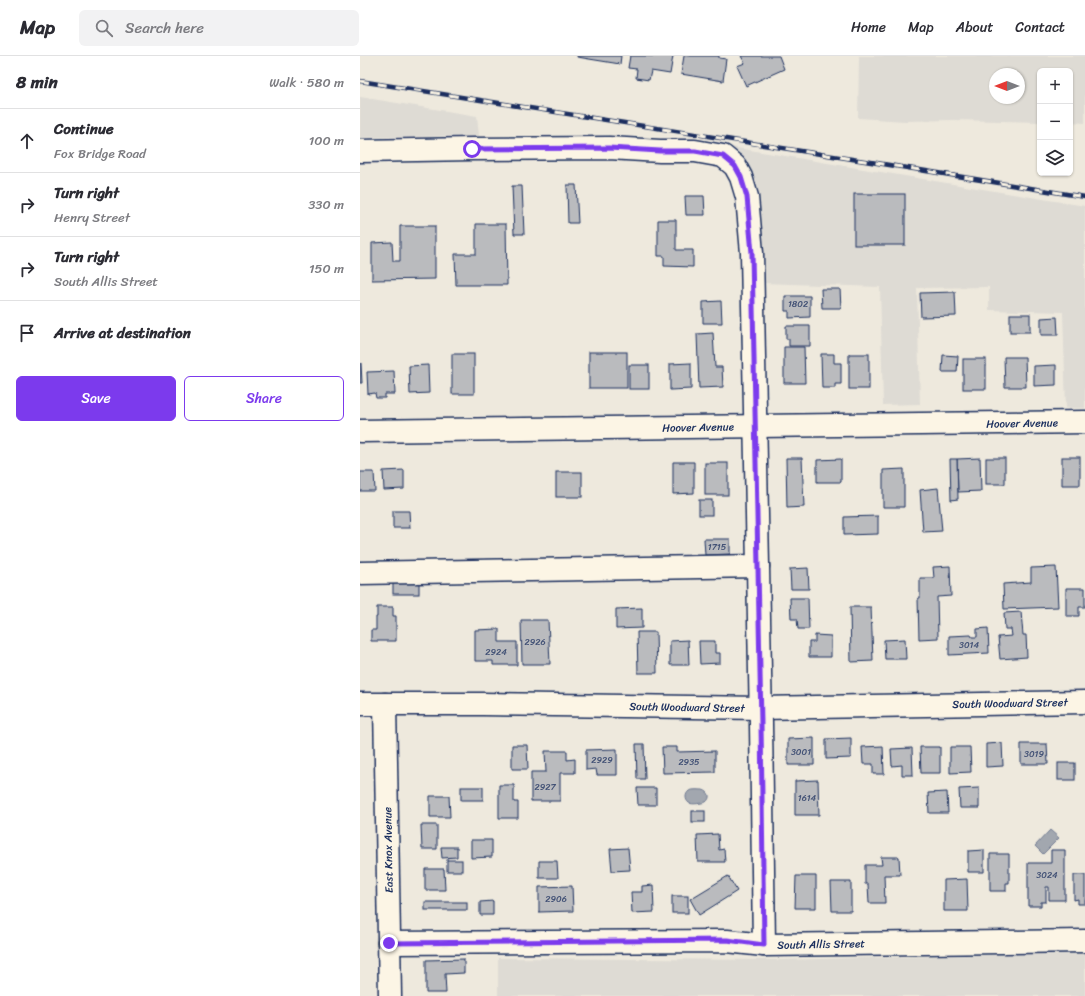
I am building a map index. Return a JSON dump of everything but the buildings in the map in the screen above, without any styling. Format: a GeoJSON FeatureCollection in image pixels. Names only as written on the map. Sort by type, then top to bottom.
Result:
{"type":"FeatureCollection","features":[{"type":"Feature","properties":{"kind":"street"},"geometry":{"type":"LineString","coordinates":[[360,151],[609,148],[660,151],[695,151],[723,156],[735,166],[741,177],[747,197],[752,253],[764,945]]}},
{"type":"Feature","properties":{"kind":"street","name":"Hoover Avenue"},"geometry":{"type":"LineString","coordinates":[[360,431],[1085,422]]}},
{"type":"Feature","properties":{"kind":"street"},"geometry":{"type":"LineString","coordinates":[[360,573],[758,566]]}},
{"type":"Feature","properties":{"kind":"street","name":"South Woodward Street"},"geometry":{"type":"LineString","coordinates":[[360,704],[482,704],[760,708],[1085,702]]}},
{"type":"Feature","properties":{"kind":"street","name":"East Knox Avenue"},"geometry":{"type":"LineString","coordinates":[[385,704],[390,996]]}},
{"type":"Feature","properties":{"kind":"street","name":"South Allis Street"},"geometry":{"type":"LineString","coordinates":[[389,943],[727,940],[764,945],[1085,941]]}},
{"type":"Feature","properties":{"kind":"shaded area"},"geometry":{"type":"Polygon","coordinates":[[[859,56],[1085,56],[1085,123],[1073,122],[1073,68],[1037,68],[1037,122],[953,120],[905,121],[858,118],[859,56]]]}},
{"type":"Feature","properties":{"kind":"shaded area"},"geometry":{"type":"Polygon","coordinates":[[[360,97],[477,116],[479,136],[360,138],[360,97]]]}},
{"type":"Feature","properties":{"kind":"shaded area"},"geometry":{"type":"Polygon","coordinates":[[[731,147],[1085,206],[1085,408],[1066,408],[1063,312],[989,310],[989,287],[917,288],[920,404],[883,405],[880,287],[761,283],[760,220],[754,183],[742,157],[731,147]]]}},
{"type":"Feature","properties":{"kind":"shaded area"},"geometry":{"type":"Polygon","coordinates":[[[703,790],[709,795],[709,799],[706,802],[693,804],[689,803],[686,799],[686,795],[689,791],[703,790]]]}},
{"type":"Feature","properties":{"kind":"shaded area"},"geometry":{"type":"Polygon","coordinates":[[[1050,830],[1059,838],[1043,854],[1035,846],[1050,830]]]}},
{"type":"Feature","properties":{"kind":"shaded area"},"geometry":{"type":"Polygon","coordinates":[[[1085,952],[1085,996],[498,996],[498,958],[781,960],[1085,952]]]}},
{"type":"Feature","properties":{"kind":"railway"},"geometry":{"type":"LineString","coordinates":[[360,81],[1085,197]]}},
{"type":"Feature","properties":{"kind":"route"},"geometry":{"type":"LineString","coordinates":[[389,943],[727,940],[764,945],[752,253],[747,197],[741,177],[735,166],[723,156],[695,151],[660,151],[609,148],[472,149]]}}]}
